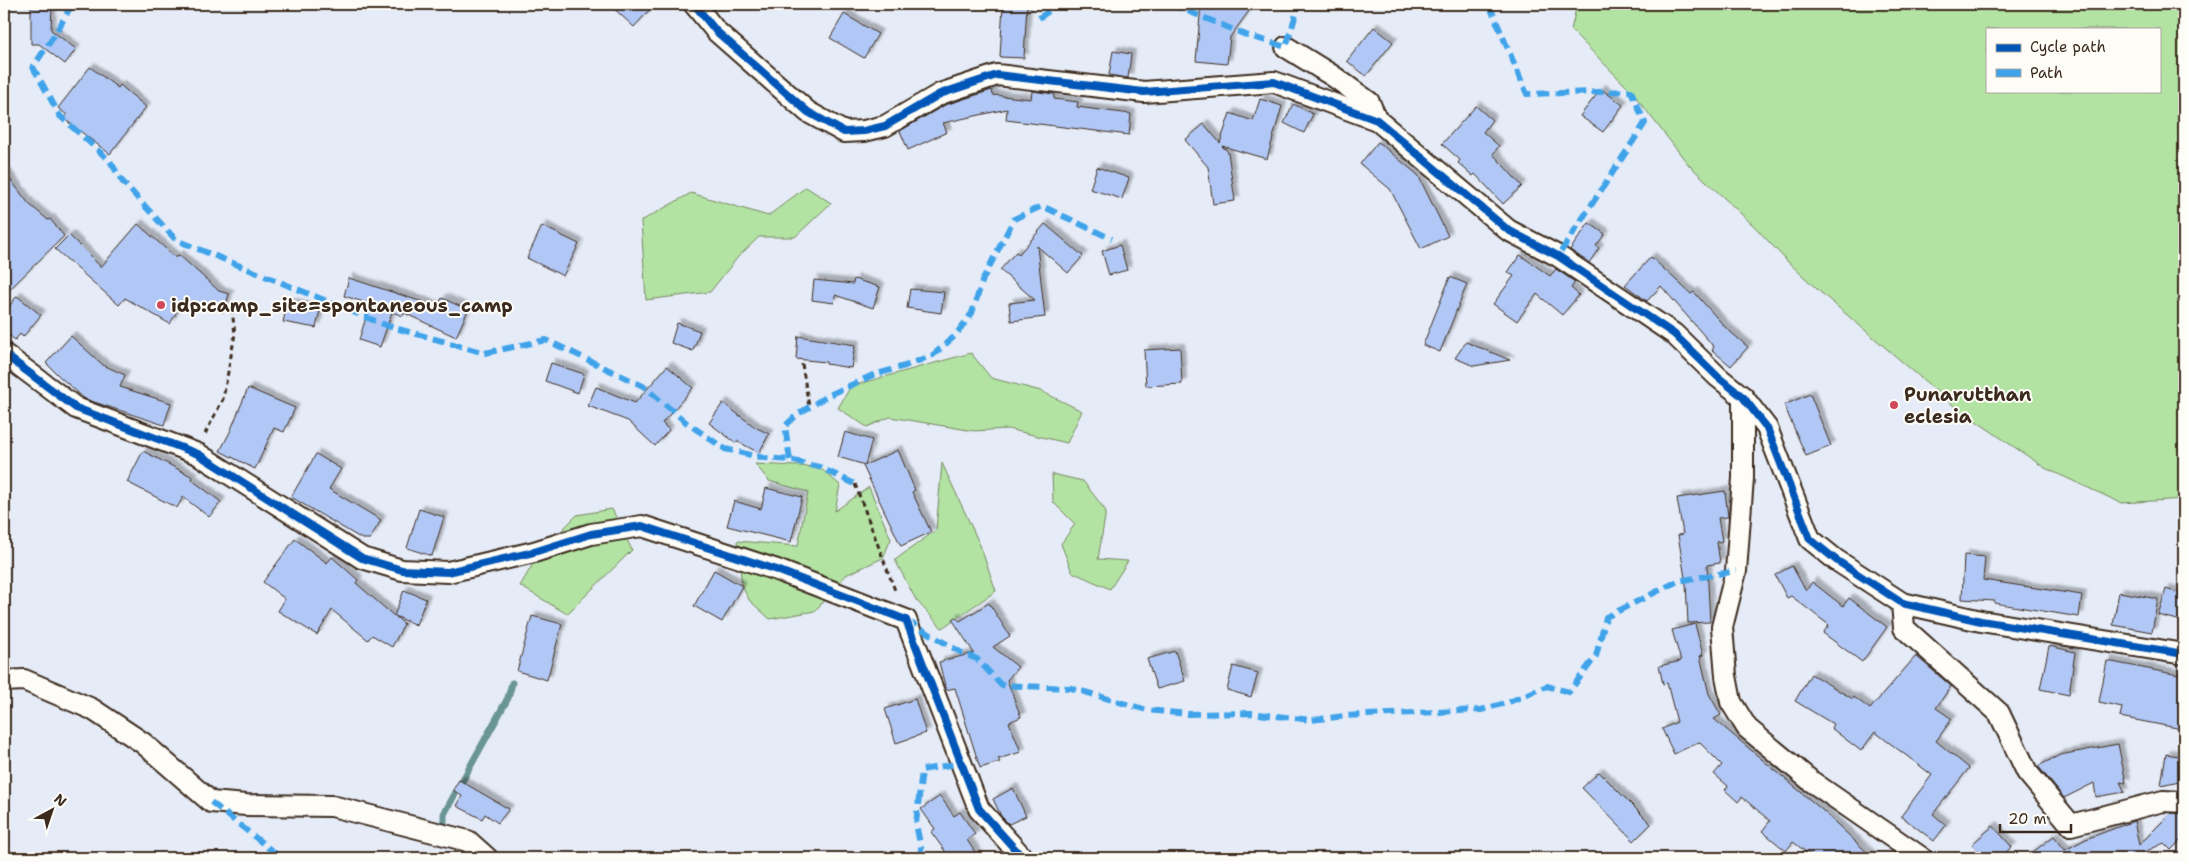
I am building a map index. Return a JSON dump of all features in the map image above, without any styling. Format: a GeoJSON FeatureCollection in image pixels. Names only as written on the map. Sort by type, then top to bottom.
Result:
{"type":"FeatureCollection","features":[{"type":"Feature","properties":{"kind":"street"},"geometry":{"type":"LineString","coordinates":[[694,4],[716,31],[808,112],[844,132],[864,131],[885,126],[940,94],[997,75],[1144,92],[1274,82],[1377,120],[1508,230],[1558,256],[1674,334],[1718,377],[1743,397],[1767,428],[1810,539],[1836,560],[1902,603],[1981,621],[2184,654]]}},
{"type":"Feature","properties":{"kind":"street"},"geometry":{"type":"LineString","coordinates":[[1286,47],[1333,76],[1369,102],[1377,120]]}},
{"type":"Feature","properties":{"kind":"street"},"geometry":{"type":"LineString","coordinates":[[4,354],[76,408],[198,454],[362,558],[402,570],[448,572],[534,552],[591,534],[642,526],[777,570],[906,620],[978,809],[1023,858]]}},
{"type":"Feature","properties":{"kind":"street"},"geometry":{"type":"LineString","coordinates":[[1743,397],[1743,478],[1736,572],[1722,627],[1726,676],[1731,702],[1747,728],[1811,781],[1922,858]]}},
{"type":"Feature","properties":{"kind":"street"},"geometry":{"type":"LineString","coordinates":[[1902,603],[1904,628],[1999,713],[2027,772],[2071,825],[2163,801],[2184,802]]}},
{"type":"Feature","properties":{"kind":"street"},"geometry":{"type":"LineString","coordinates":[[4,681],[24,680],[92,709],[143,744],[211,802],[246,805],[332,806],[468,841],[487,858]]}},
{"type":"Feature","properties":{"kind":"path"},"geometry":{"type":"LineString","coordinates":[[198,454],[203,438],[223,398],[236,334],[232,310]]}},
{"type":"Feature","properties":{"kind":"path"},"geometry":{"type":"LineString","coordinates":[[802,364],[809,407]]}},
{"type":"Feature","properties":{"kind":"path"},"geometry":{"type":"LineString","coordinates":[[855,484],[906,620]]}},
{"type":"Feature","properties":{"kind":"green space"},"geometry":{"type":"Polygon","coordinates":[[[1577,4],[2184,4],[2184,499],[2121,503],[2045,468],[1954,406],[1819,291],[1787,261],[1755,227],[1688,164],[1631,91],[1571,30],[1577,4]]]}},
{"type":"Feature","properties":{"kind":"green space"},"geometry":{"type":"Polygon","coordinates":[[[806,187],[831,203],[795,237],[759,237],[738,257],[710,292],[646,300],[641,221],[691,193],[768,216],[806,187]]]}},
{"type":"Feature","properties":{"kind":"green space"},"geometry":{"type":"Polygon","coordinates":[[[971,353],[991,378],[1041,391],[1082,411],[1067,443],[1008,429],[974,431],[890,417],[867,427],[838,408],[851,386],[971,353]]]}},
{"type":"Feature","properties":{"kind":"green space"},"geometry":{"type":"Polygon","coordinates":[[[942,463],[980,545],[996,591],[942,628],[916,600],[895,560],[936,530],[942,463]]]}},
{"type":"Feature","properties":{"kind":"green space"},"geometry":{"type":"Polygon","coordinates":[[[755,464],[819,467],[840,485],[835,511],[869,487],[891,539],[883,558],[846,575],[815,611],[770,619],[749,600],[742,586],[737,541],[798,546],[808,492],[769,481],[755,464]]]}},
{"type":"Feature","properties":{"kind":"green space"},"geometry":{"type":"Polygon","coordinates":[[[1052,474],[1083,481],[1106,511],[1098,559],[1128,561],[1110,589],[1072,572],[1061,544],[1075,524],[1053,502],[1052,474]]]}},
{"type":"Feature","properties":{"kind":"green space"},"geometry":{"type":"Polygon","coordinates":[[[612,509],[632,550],[567,614],[520,586],[540,552],[577,515],[612,509]]]}},
{"type":"Feature","properties":{"kind":"building"},"geometry":{"type":"Polygon","coordinates":[[[31,4],[52,4],[51,30],[76,49],[65,64],[39,44],[31,44],[31,4]]]}},
{"type":"Feature","properties":{"kind":"building"},"geometry":{"type":"Polygon","coordinates":[[[609,4],[655,4],[634,27],[609,4]]]}},
{"type":"Feature","properties":{"kind":"building"},"geometry":{"type":"Polygon","coordinates":[[[1003,4],[1027,4],[1024,58],[1000,57],[1003,4]]]}},
{"type":"Feature","properties":{"kind":"building"},"geometry":{"type":"Polygon","coordinates":[[[1201,4],[1254,4],[1230,37],[1227,64],[1196,61],[1201,4]]]}},
{"type":"Feature","properties":{"kind":"building"},"geometry":{"type":"Polygon","coordinates":[[[844,14],[878,34],[864,58],[830,38],[844,14]]]}},
{"type":"Feature","properties":{"kind":"building"},"geometry":{"type":"Polygon","coordinates":[[[1374,27],[1393,42],[1366,76],[1347,61],[1374,27]]]}},
{"type":"Feature","properties":{"kind":"building"},"geometry":{"type":"Polygon","coordinates":[[[1113,51],[1131,54],[1128,78],[1109,75],[1113,51]]]}},
{"type":"Feature","properties":{"kind":"building"},"geometry":{"type":"Polygon","coordinates":[[[90,67],[118,88],[120,85],[146,107],[110,154],[63,118],[67,115],[58,108],[90,67]]]}},
{"type":"Feature","properties":{"kind":"building"},"geometry":{"type":"Polygon","coordinates":[[[1601,89],[1623,105],[1603,132],[1580,116],[1601,89]]]}},
{"type":"Feature","properties":{"kind":"building"},"geometry":{"type":"Polygon","coordinates":[[[992,90],[993,95],[1031,99],[1032,91],[1054,94],[1054,99],[1078,102],[1077,107],[1131,114],[1129,135],[1006,120],[1007,109],[943,123],[947,132],[908,150],[900,131],[945,105],[992,90]]]}},
{"type":"Feature","properties":{"kind":"building"},"geometry":{"type":"Polygon","coordinates":[[[1260,99],[1282,106],[1267,159],[1222,146],[1228,152],[1235,201],[1213,204],[1208,167],[1185,140],[1204,124],[1220,143],[1230,113],[1253,121],[1260,99]]]}},
{"type":"Feature","properties":{"kind":"building"},"geometry":{"type":"Polygon","coordinates":[[[1293,104],[1313,114],[1304,133],[1284,123],[1293,104]]]}},
{"type":"Feature","properties":{"kind":"building"},"geometry":{"type":"Polygon","coordinates":[[[1476,106],[1492,120],[1483,132],[1499,146],[1493,154],[1522,186],[1503,204],[1475,174],[1473,176],[1458,163],[1460,160],[1442,144],[1476,106]]]}},
{"type":"Feature","properties":{"kind":"building"},"geometry":{"type":"Polygon","coordinates":[[[1378,142],[1418,175],[1448,236],[1421,249],[1390,189],[1360,164],[1378,142]]]}},
{"type":"Feature","properties":{"kind":"building"},"geometry":{"type":"Polygon","coordinates":[[[1097,167],[1129,178],[1122,199],[1090,189],[1097,167]]]}},
{"type":"Feature","properties":{"kind":"building"},"geometry":{"type":"Polygon","coordinates":[[[4,171],[29,204],[48,220],[50,219],[64,236],[4,295],[4,171]]]}},
{"type":"Feature","properties":{"kind":"building"},"geometry":{"type":"Polygon","coordinates":[[[1589,223],[1605,234],[1596,246],[1599,248],[1589,263],[1570,250],[1589,223]]]}},
{"type":"Feature","properties":{"kind":"building"},"geometry":{"type":"Polygon","coordinates":[[[138,224],[176,258],[179,255],[219,291],[229,294],[224,312],[183,300],[170,324],[125,298],[119,305],[55,249],[69,235],[101,267],[138,224]]]}},
{"type":"Feature","properties":{"kind":"building"},"geometry":{"type":"Polygon","coordinates":[[[1045,224],[1083,256],[1068,273],[1037,246],[1045,317],[1011,321],[1009,303],[1035,300],[1000,270],[1016,252],[1019,254],[1045,224]]]}},
{"type":"Feature","properties":{"kind":"building"},"geometry":{"type":"Polygon","coordinates":[[[542,226],[579,244],[563,276],[527,258],[542,226]]]}},
{"type":"Feature","properties":{"kind":"building"},"geometry":{"type":"Polygon","coordinates":[[[1120,245],[1127,270],[1109,275],[1102,251],[1120,245]]]}},
{"type":"Feature","properties":{"kind":"building"},"geometry":{"type":"Polygon","coordinates":[[[1520,255],[1550,276],[1556,269],[1575,282],[1571,288],[1579,295],[1562,315],[1537,294],[1517,321],[1493,304],[1514,276],[1508,272],[1520,255]]]}},
{"type":"Feature","properties":{"kind":"building"},"geometry":{"type":"Polygon","coordinates":[[[1651,257],[1691,294],[1694,292],[1725,327],[1748,347],[1731,366],[1712,350],[1714,347],[1661,286],[1647,301],[1625,285],[1651,257]]]}},
{"type":"Feature","properties":{"kind":"building"},"geometry":{"type":"Polygon","coordinates":[[[1450,277],[1467,284],[1440,352],[1423,345],[1450,277]]]}},
{"type":"Feature","properties":{"kind":"building"},"geometry":{"type":"Polygon","coordinates":[[[349,278],[438,307],[442,298],[468,310],[456,337],[404,313],[403,316],[392,312],[380,347],[359,340],[370,304],[344,296],[349,278]]]}},
{"type":"Feature","properties":{"kind":"building"},"geometry":{"type":"Polygon","coordinates":[[[854,279],[880,287],[873,308],[835,295],[834,303],[812,300],[814,280],[853,284],[854,279]]]}},
{"type":"Feature","properties":{"kind":"building"},"geometry":{"type":"Polygon","coordinates":[[[910,289],[944,292],[941,313],[907,308],[910,289]]]}},
{"type":"Feature","properties":{"kind":"building"},"geometry":{"type":"Polygon","coordinates":[[[17,296],[41,315],[23,337],[20,334],[15,340],[4,331],[4,313],[17,296]]]}},
{"type":"Feature","properties":{"kind":"building"},"geometry":{"type":"Polygon","coordinates":[[[288,302],[320,310],[316,328],[283,322],[288,302]]]}},
{"type":"Feature","properties":{"kind":"building"},"geometry":{"type":"Polygon","coordinates":[[[677,323],[700,331],[693,351],[671,343],[677,323]]]}},
{"type":"Feature","properties":{"kind":"building"},"geometry":{"type":"Polygon","coordinates":[[[71,336],[103,365],[125,375],[120,387],[171,403],[164,425],[85,399],[60,377],[46,363],[71,336]]]}},
{"type":"Feature","properties":{"kind":"building"},"geometry":{"type":"Polygon","coordinates":[[[798,336],[855,345],[851,368],[826,364],[826,362],[796,359],[798,336]]]}},
{"type":"Feature","properties":{"kind":"building"},"geometry":{"type":"Polygon","coordinates":[[[1466,342],[1510,360],[1474,366],[1455,358],[1466,342]]]}},
{"type":"Feature","properties":{"kind":"building"},"geometry":{"type":"Polygon","coordinates":[[[1180,348],[1182,384],[1146,386],[1144,350],[1180,348]]]}},
{"type":"Feature","properties":{"kind":"building"},"geometry":{"type":"Polygon","coordinates":[[[551,363],[584,374],[578,393],[545,381],[551,363]]]}},
{"type":"Feature","properties":{"kind":"building"},"geometry":{"type":"Polygon","coordinates":[[[667,366],[693,388],[662,423],[669,430],[655,446],[628,421],[588,406],[596,387],[635,403],[667,366]]]}},
{"type":"Feature","properties":{"kind":"building"},"geometry":{"type":"Polygon","coordinates":[[[248,388],[295,408],[284,432],[274,428],[255,469],[220,451],[248,388]]]}},
{"type":"Feature","properties":{"kind":"building"},"geometry":{"type":"Polygon","coordinates":[[[1810,394],[1831,446],[1806,456],[1784,405],[1810,394]]]}},
{"type":"Feature","properties":{"kind":"building"},"geometry":{"type":"Polygon","coordinates":[[[723,403],[755,427],[769,434],[759,453],[737,441],[736,443],[709,423],[723,403]]]}},
{"type":"Feature","properties":{"kind":"building"},"geometry":{"type":"Polygon","coordinates":[[[845,432],[872,440],[865,465],[838,457],[845,432]]]}},
{"type":"Feature","properties":{"kind":"building"},"geometry":{"type":"Polygon","coordinates":[[[898,450],[915,490],[912,492],[931,532],[901,546],[863,466],[898,450]]]}},
{"type":"Feature","properties":{"kind":"building"},"geometry":{"type":"Polygon","coordinates":[[[143,451],[193,477],[192,480],[221,502],[209,517],[183,497],[177,508],[127,482],[143,451]]]}},
{"type":"Feature","properties":{"kind":"building"},"geometry":{"type":"Polygon","coordinates":[[[316,454],[341,469],[329,489],[381,520],[370,539],[362,539],[291,497],[316,454]]]}},
{"type":"Feature","properties":{"kind":"building"},"geometry":{"type":"Polygon","coordinates":[[[766,488],[802,497],[791,542],[727,526],[734,501],[761,509],[766,488]]]}},
{"type":"Feature","properties":{"kind":"building"},"geometry":{"type":"Polygon","coordinates":[[[1725,491],[1728,517],[1718,518],[1722,541],[1717,542],[1720,563],[1707,565],[1710,622],[1688,623],[1686,584],[1678,535],[1683,534],[1677,498],[1725,491]]]}},
{"type":"Feature","properties":{"kind":"building"},"geometry":{"type":"Polygon","coordinates":[[[419,509],[444,517],[432,556],[407,548],[419,509]]]}},
{"type":"Feature","properties":{"kind":"building"},"geometry":{"type":"Polygon","coordinates":[[[295,539],[327,563],[332,557],[358,580],[356,583],[394,616],[404,590],[426,599],[416,625],[395,616],[404,624],[392,647],[372,635],[368,640],[332,610],[317,635],[278,611],[285,599],[263,582],[295,539]]]}},
{"type":"Feature","properties":{"kind":"building"},"geometry":{"type":"Polygon","coordinates":[[[1964,555],[1985,557],[1983,580],[2082,595],[2079,617],[1994,603],[1995,601],[1962,599],[1964,555]]]}},
{"type":"Feature","properties":{"kind":"building"},"geometry":{"type":"Polygon","coordinates":[[[1792,566],[1806,591],[1812,582],[1843,606],[1849,598],[1887,627],[1862,662],[1823,633],[1829,625],[1791,596],[1787,598],[1775,575],[1792,566]]]}},
{"type":"Feature","properties":{"kind":"building"},"geometry":{"type":"Polygon","coordinates":[[[714,570],[742,586],[722,622],[694,606],[714,570]]]}},
{"type":"Feature","properties":{"kind":"building"},"geometry":{"type":"Polygon","coordinates":[[[2166,589],[2184,595],[2184,622],[2158,615],[2166,589]]]}},
{"type":"Feature","properties":{"kind":"building"},"geometry":{"type":"Polygon","coordinates":[[[2119,592],[2158,599],[2152,632],[2113,625],[2119,592]]]}},
{"type":"Feature","properties":{"kind":"building"},"geometry":{"type":"Polygon","coordinates":[[[989,603],[1010,636],[993,647],[1018,667],[1007,680],[1021,717],[1009,722],[1021,752],[998,759],[1000,762],[980,768],[955,688],[946,690],[939,662],[974,653],[952,619],[955,617],[960,621],[989,603]]]}},
{"type":"Feature","properties":{"kind":"building"},"geometry":{"type":"Polygon","coordinates":[[[532,616],[562,624],[547,680],[517,671],[532,616]]]}},
{"type":"Feature","properties":{"kind":"building"},"geometry":{"type":"Polygon","coordinates":[[[1695,624],[1703,655],[1700,656],[1709,694],[1721,715],[1714,719],[1821,809],[1873,858],[1814,858],[1793,842],[1786,851],[1762,831],[1770,821],[1742,797],[1738,802],[1725,790],[1728,786],[1714,774],[1722,765],[1699,742],[1674,754],[1662,729],[1677,722],[1667,683],[1663,684],[1659,666],[1681,661],[1672,630],[1695,624]]]}},
{"type":"Feature","properties":{"kind":"building"},"geometry":{"type":"Polygon","coordinates":[[[2049,646],[2075,652],[2069,695],[2040,689],[2049,646]]]}},
{"type":"Feature","properties":{"kind":"building"},"geometry":{"type":"Polygon","coordinates":[[[1175,651],[1185,681],[1157,689],[1147,659],[1175,651]]]}},
{"type":"Feature","properties":{"kind":"building"},"geometry":{"type":"Polygon","coordinates":[[[1916,656],[1951,686],[1936,708],[1952,719],[1936,741],[1969,768],[1933,814],[1946,825],[1934,841],[1901,816],[1932,775],[1875,732],[1861,751],[1831,728],[1833,724],[1795,701],[1811,674],[1853,699],[1854,697],[1870,709],[1916,656]]]}},
{"type":"Feature","properties":{"kind":"building"},"geometry":{"type":"Polygon","coordinates":[[[2107,661],[2184,676],[2184,717],[2182,729],[2120,717],[2122,707],[2099,702],[2107,661]]]}},
{"type":"Feature","properties":{"kind":"building"},"geometry":{"type":"Polygon","coordinates":[[[1233,666],[1258,673],[1251,697],[1227,690],[1233,666]]]}},
{"type":"Feature","properties":{"kind":"building"},"geometry":{"type":"Polygon","coordinates":[[[915,699],[926,733],[896,743],[885,709],[915,699]]]}},
{"type":"Feature","properties":{"kind":"building"},"geometry":{"type":"Polygon","coordinates":[[[2118,744],[2126,783],[2120,782],[2125,792],[2096,797],[2094,783],[2064,798],[2038,766],[2060,755],[2118,744]]]}},
{"type":"Feature","properties":{"kind":"building"},"geometry":{"type":"Polygon","coordinates":[[[2166,754],[2184,757],[2184,780],[2161,785],[2166,754]]]}},
{"type":"Feature","properties":{"kind":"building"},"geometry":{"type":"Polygon","coordinates":[[[1599,772],[1651,824],[1634,841],[1582,788],[1599,772]]]}},
{"type":"Feature","properties":{"kind":"building"},"geometry":{"type":"Polygon","coordinates":[[[459,780],[509,809],[498,823],[485,814],[482,819],[457,806],[462,796],[453,790],[459,780]]]}},
{"type":"Feature","properties":{"kind":"building"},"geometry":{"type":"Polygon","coordinates":[[[1013,788],[1026,816],[1009,824],[1001,816],[993,799],[1013,788]]]}},
{"type":"Feature","properties":{"kind":"building"},"geometry":{"type":"Polygon","coordinates":[[[940,796],[954,816],[960,812],[975,834],[967,840],[979,858],[950,858],[931,832],[935,829],[921,809],[940,796]]]}},
{"type":"Feature","properties":{"kind":"building"},"geometry":{"type":"Polygon","coordinates":[[[2171,813],[2184,814],[2184,837],[2171,850],[2164,843],[2132,858],[2025,858],[2054,836],[2065,850],[2086,839],[2134,821],[2139,845],[2171,813]]]}},
{"type":"Feature","properties":{"kind":"building"},"geometry":{"type":"Polygon","coordinates":[[[1993,826],[2012,847],[1999,858],[1985,858],[1972,844],[1993,826]]]}},
{"type":"Feature","properties":{"kind":"waterway"},"geometry":{"type":"LineString","coordinates":[[444,821],[444,814],[508,698],[512,683]]}},
{"type":"Feature","properties":{"kind":"waterway"},"geometry":{"type":"LineString","coordinates":[[430,858],[432,854]]}},
{"type":"Feature","properties":{"kind":"marked path"},"geometry":{"type":"LineString","coordinates":[[72,4],[56,33],[33,67],[60,116],[110,161],[122,181],[176,240],[388,326],[485,353],[546,340],[643,386],[687,423],[725,449],[764,458],[790,460],[819,467],[855,484]]}},
{"type":"Feature","properties":{"kind":"marked path"},"geometry":{"type":"LineString","coordinates":[[1039,18],[1059,4]]}},
{"type":"Feature","properties":{"kind":"marked path"},"geometry":{"type":"LineString","coordinates":[[1171,4],[1246,35],[1286,47],[1299,4]]}},
{"type":"Feature","properties":{"kind":"marked path"},"geometry":{"type":"LineString","coordinates":[[1489,4],[1527,94],[1631,91],[1645,123],[1558,256]]}},
{"type":"Feature","properties":{"kind":"marked path"},"geometry":{"type":"LineString","coordinates":[[790,460],[785,426],[798,414],[827,396],[873,375],[905,366],[933,355],[955,336],[972,313],[983,279],[1014,219],[1042,206],[1112,239]]}},
{"type":"Feature","properties":{"kind":"marked path"},"geometry":{"type":"LineString","coordinates":[[906,620],[962,653],[977,659],[1001,685],[1071,688],[1147,710],[1188,714],[1250,713],[1311,720],[1345,716],[1481,710],[1509,702],[1547,686],[1569,692],[1596,656],[1606,617],[1678,581],[1736,571]]}},
{"type":"Feature","properties":{"kind":"marked path"},"geometry":{"type":"LineString","coordinates":[[923,858],[916,824],[922,770],[961,763]]}},
{"type":"Feature","properties":{"kind":"marked path"},"geometry":{"type":"LineString","coordinates":[[211,802],[281,858]]}},
{"type":"Feature","properties":{"kind":"cycle path"},"geometry":{"type":"LineString","coordinates":[[694,4],[716,31],[808,112],[844,132],[864,131],[885,126],[940,94],[997,75],[1144,92],[1274,82],[1377,120],[1508,230],[1558,256],[1674,334],[1718,377],[1743,397],[1767,428],[1810,539],[1836,560],[1902,603],[1981,621],[2184,654]]}},
{"type":"Feature","properties":{"kind":"cycle path"},"geometry":{"type":"LineString","coordinates":[[4,354],[76,408],[198,454],[362,558],[402,570],[448,572],[534,552],[591,534],[642,526],[777,570],[906,620],[979,809],[1023,858]]}},
{"type":"Feature","properties":{"kind":"place","name":"idp:camp_site=spontaneous_camp"},"geometry":{"type":"Point","coordinates":[161,305]}},
{"type":"Feature","properties":{"kind":"place","name":"Punarutthan eclesia"},"geometry":{"type":"Point","coordinates":[1894,405]}}]}
